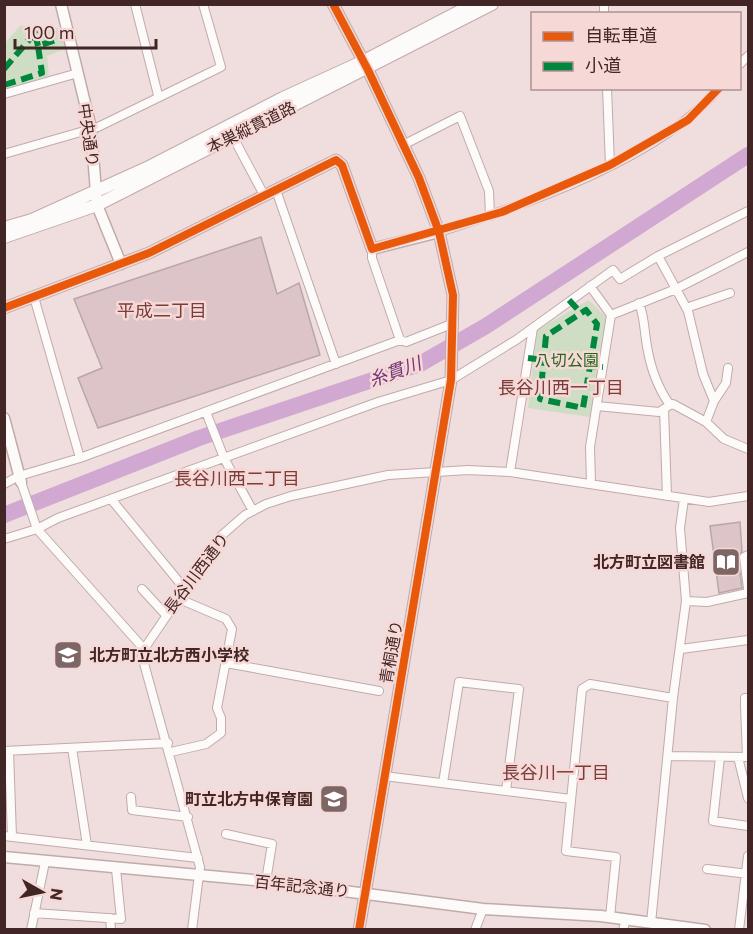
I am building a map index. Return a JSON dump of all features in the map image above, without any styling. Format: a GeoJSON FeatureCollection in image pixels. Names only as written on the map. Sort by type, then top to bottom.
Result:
{"type":"FeatureCollection","features":[{"type":"Feature","properties":{"kind":"main road","name":"本巣縦貫道路"},"geometry":{"type":"LineString","coordinates":[[4,228],[32,220],[147,168],[283,98],[366,66],[474,4]]}},
{"type":"Feature","properties":{"kind":"main road","name":"本巣縦貫道路"},"geometry":{"type":"LineString","coordinates":[[4,237],[97,205],[366,66],[492,4]]}},
{"type":"Feature","properties":{"kind":"street","name":"中央通り"},"geometry":{"type":"LineString","coordinates":[[61,4],[91,128],[97,205],[121,264]]}},
{"type":"Feature","properties":{"kind":"street"},"geometry":{"type":"LineString","coordinates":[[135,4],[158,95]]}},
{"type":"Feature","properties":{"kind":"street"},"geometry":{"type":"LineString","coordinates":[[4,154],[91,128],[221,67],[203,4]]}},
{"type":"Feature","properties":{"kind":"street","name":"青桐通り"},"geometry":{"type":"LineString","coordinates":[[333,4],[366,66],[430,204],[439,232],[453,295],[454,323],[451,380],[359,930]]}},
{"type":"Feature","properties":{"kind":"street"},"geometry":{"type":"LineString","coordinates":[[4,94],[78,73]]}},
{"type":"Feature","properties":{"kind":"street"},"geometry":{"type":"LineString","coordinates":[[607,90],[610,165]]}},
{"type":"Feature","properties":{"kind":"street"},"geometry":{"type":"LineString","coordinates":[[372,249],[490,216],[610,165],[688,120],[717,90]]}},
{"type":"Feature","properties":{"kind":"street"},"geometry":{"type":"LineString","coordinates":[[403,145],[460,116],[489,191],[490,216]]}},
{"type":"Feature","properties":{"kind":"street"},"geometry":{"type":"LineString","coordinates":[[232,135],[264,195]]}},
{"type":"Feature","properties":{"kind":"street"},"geometry":{"type":"LineString","coordinates":[[4,308],[149,253],[339,160],[372,249],[372,258],[399,340]]}},
{"type":"Feature","properties":{"kind":"street"},"geometry":{"type":"LineString","coordinates":[[276,190],[336,364]]}},
{"type":"Feature","properties":{"kind":"street"},"geometry":{"type":"LineString","coordinates":[[4,539],[223,456],[378,402],[451,380],[472,369],[533,328],[613,270],[620,279],[658,256],[748,211]]}},
{"type":"Feature","properties":{"kind":"street"},"geometry":{"type":"LineString","coordinates":[[611,315],[676,289],[748,252]]}},
{"type":"Feature","properties":{"kind":"street"},"geometry":{"type":"LineString","coordinates":[[658,256],[686,308],[703,374],[714,401]]}},
{"type":"Feature","properties":{"kind":"street"},"geometry":{"type":"LineString","coordinates":[[590,285],[611,315],[590,447],[591,483]]}},
{"type":"Feature","properties":{"kind":"street"},"geometry":{"type":"LineString","coordinates":[[686,308],[730,293]]}},
{"type":"Feature","properties":{"kind":"street"},"geometry":{"type":"LineString","coordinates":[[34,297],[81,458]]}},
{"type":"Feature","properties":{"kind":"street"},"geometry":{"type":"LineString","coordinates":[[639,303],[645,318],[646,340],[657,381],[667,407],[667,496]]}},
{"type":"Feature","properties":{"kind":"street"},"geometry":{"type":"LineString","coordinates":[[4,484],[207,415],[399,340],[406,342],[454,323]]}},
{"type":"Feature","properties":{"kind":"street"},"geometry":{"type":"LineString","coordinates":[[510,472],[533,328]]}},
{"type":"Feature","properties":{"kind":"street"},"geometry":{"type":"LineString","coordinates":[[706,422],[714,401],[726,383],[728,368]]}},
{"type":"Feature","properties":{"kind":"street"},"geometry":{"type":"LineString","coordinates":[[597,406],[659,412],[673,404],[706,422],[724,439],[748,449]]}},
{"type":"Feature","properties":{"kind":"street"},"geometry":{"type":"LineString","coordinates":[[207,415],[223,456],[253,511]]}},
{"type":"Feature","properties":{"kind":"street"},"geometry":{"type":"LineString","coordinates":[[4,418],[20,479],[37,528],[144,649],[142,656],[171,752],[198,858],[200,877],[192,930]]}},
{"type":"Feature","properties":{"kind":"street","name":"長谷川西通り"},"geometry":{"type":"LineString","coordinates":[[144,649],[165,614],[221,536],[253,511],[291,496],[366,479],[435,471],[510,472],[684,499]]}},
{"type":"Feature","properties":{"kind":"street"},"geometry":{"type":"LineString","coordinates":[[651,923],[673,698],[686,601],[680,528],[684,499],[709,502],[748,496]]}},
{"type":"Feature","properties":{"kind":"street"},"geometry":{"type":"LineString","coordinates":[[111,499],[184,588]]}},
{"type":"Feature","properties":{"kind":"street"},"geometry":{"type":"LineString","coordinates":[[748,555],[744,557],[748,588]]}},
{"type":"Feature","properties":{"kind":"street"},"geometry":{"type":"LineString","coordinates":[[142,589],[165,614]]}},
{"type":"Feature","properties":{"kind":"street"},"geometry":{"type":"LineString","coordinates":[[686,601],[707,602],[748,593]]}},
{"type":"Feature","properties":{"kind":"street"},"geometry":{"type":"LineString","coordinates":[[171,752],[206,744],[221,733],[221,718],[217,708],[232,629],[226,619],[177,598]]}},
{"type":"Feature","properties":{"kind":"street"},"geometry":{"type":"LineString","coordinates":[[681,649],[748,640]]}},
{"type":"Feature","properties":{"kind":"street"},"geometry":{"type":"LineString","coordinates":[[226,663],[379,691]]}},
{"type":"Feature","properties":{"kind":"street"},"geometry":{"type":"LineString","coordinates":[[443,783],[459,682],[519,689],[506,791]]}},
{"type":"Feature","properties":{"kind":"street"},"geometry":{"type":"LineString","coordinates":[[610,917],[616,857],[566,851],[585,686],[590,684],[673,698]]}},
{"type":"Feature","properties":{"kind":"street"},"geometry":{"type":"LineString","coordinates":[[668,756],[748,757],[745,705],[745,698],[748,698]]}},
{"type":"Feature","properties":{"kind":"street"},"geometry":{"type":"LineString","coordinates":[[168,743],[7,751],[8,836],[198,858]]}},
{"type":"Feature","properties":{"kind":"street"},"geometry":{"type":"LineString","coordinates":[[72,748],[87,845]]}},
{"type":"Feature","properties":{"kind":"street"},"geometry":{"type":"LineString","coordinates":[[720,757],[713,821],[748,826]]}},
{"type":"Feature","properties":{"kind":"street"},"geometry":{"type":"LineString","coordinates":[[738,757],[748,798]]}},
{"type":"Feature","properties":{"kind":"street"},"geometry":{"type":"LineString","coordinates":[[384,776],[571,799]]}},
{"type":"Feature","properties":{"kind":"street"},"geometry":{"type":"LineString","coordinates":[[131,797],[132,810],[188,817]]}},
{"type":"Feature","properties":{"kind":"street"},"geometry":{"type":"LineString","coordinates":[[226,834],[273,844],[266,881]]}},
{"type":"Feature","properties":{"kind":"street"},"geometry":{"type":"LineString","coordinates":[[739,930],[748,856]]}},
{"type":"Feature","properties":{"kind":"street","name":"百年記念通り"},"geometry":{"type":"LineString","coordinates":[[4,858],[266,881],[483,909],[610,917],[624,924],[651,923],[705,930]]}},
{"type":"Feature","properties":{"kind":"street"},"geometry":{"type":"LineString","coordinates":[[31,930],[45,862]]}},
{"type":"Feature","properties":{"kind":"street"},"geometry":{"type":"LineString","coordinates":[[34,913],[121,919],[116,869]]}},
{"type":"Feature","properties":{"kind":"street"},"geometry":{"type":"LineString","coordinates":[[707,869],[747,874]]}},
{"type":"Feature","properties":{"kind":"street"},"geometry":{"type":"LineString","coordinates":[[476,930],[483,909]]}},
{"type":"Feature","properties":{"kind":"street"},"geometry":{"type":"LineString","coordinates":[[110,918],[111,930]]}},
{"type":"Feature","properties":{"kind":"green space"},"geometry":{"type":"Polygon","coordinates":[[[20,26],[60,28],[65,49],[47,56],[49,76],[5,89],[5,43],[20,26]]]}},
{"type":"Feature","properties":{"kind":"green space","name":"八切公園"},"geometry":{"type":"Polygon","coordinates":[[[589,300],[607,318],[590,417],[528,408],[537,330],[589,300]]]}},
{"type":"Feature","properties":{"kind":"building"},"geometry":{"type":"Polygon","coordinates":[[[261,237],[277,294],[299,283],[320,355],[98,428],[78,378],[102,368],[74,299],[261,237]]]}},
{"type":"Feature","properties":{"kind":"building"},"geometry":{"type":"Polygon","coordinates":[[[740,522],[742,551],[738,558],[742,588],[719,593],[710,526],[740,522]]]}},
{"type":"Feature","properties":{"kind":"waterway","name":"糸貫川"},"geometry":{"type":"LineString","coordinates":[[4,515],[199,438],[420,364],[486,326],[748,155]]}},
{"type":"Feature","properties":{"kind":"marked path"},"geometry":{"type":"LineString","coordinates":[[4,69],[35,33],[38,46]]}},
{"type":"Feature","properties":{"kind":"marked path"},"geometry":{"type":"LineString","coordinates":[[4,85],[42,73],[38,46],[68,36]]}},
{"type":"Feature","properties":{"kind":"marked path"},"geometry":{"type":"LineString","coordinates":[[569,300],[581,313]]}},
{"type":"Feature","properties":{"kind":"marked path"},"geometry":{"type":"LineString","coordinates":[[590,366],[597,324],[586,310],[546,336],[540,399],[583,408],[590,366],[603,367]]}},
{"type":"Feature","properties":{"kind":"marked path"},"geometry":{"type":"LineString","coordinates":[[528,358],[543,360]]}},
{"type":"Feature","properties":{"kind":"cycle path"},"geometry":{"type":"LineString","coordinates":[[333,4],[368,70],[419,178],[439,232],[453,295],[451,380],[359,930]]}},
{"type":"Feature","properties":{"kind":"cycle path"},"geometry":{"type":"LineString","coordinates":[[4,308],[149,253],[336,160],[342,165],[372,249],[502,212],[610,165],[688,120],[717,90]]}},
{"type":"Feature","properties":{"kind":"place","name":"北方町立図書館"},"geometry":{"type":"Point","coordinates":[726,562]}},
{"type":"Feature","properties":{"kind":"place","name":"北方町立北方西小学校"},"geometry":{"type":"Point","coordinates":[68,655]}},
{"type":"Feature","properties":{"kind":"place","name":"町立北方中保育園"},"geometry":{"type":"Point","coordinates":[334,799]}},
{"type":"Feature","properties":{"kind":"district","name":"平成二丁目"},"geometry":{"type":"Point","coordinates":[162,311]}},
{"type":"Feature","properties":{"kind":"district","name":"長谷川西一丁目"},"geometry":{"type":"Point","coordinates":[561,388]}},
{"type":"Feature","properties":{"kind":"district","name":"長谷川西二丁目"},"geometry":{"type":"Point","coordinates":[237,479]}},
{"type":"Feature","properties":{"kind":"district","name":"長谷川一丁目"},"geometry":{"type":"Point","coordinates":[556,773]}}]}
